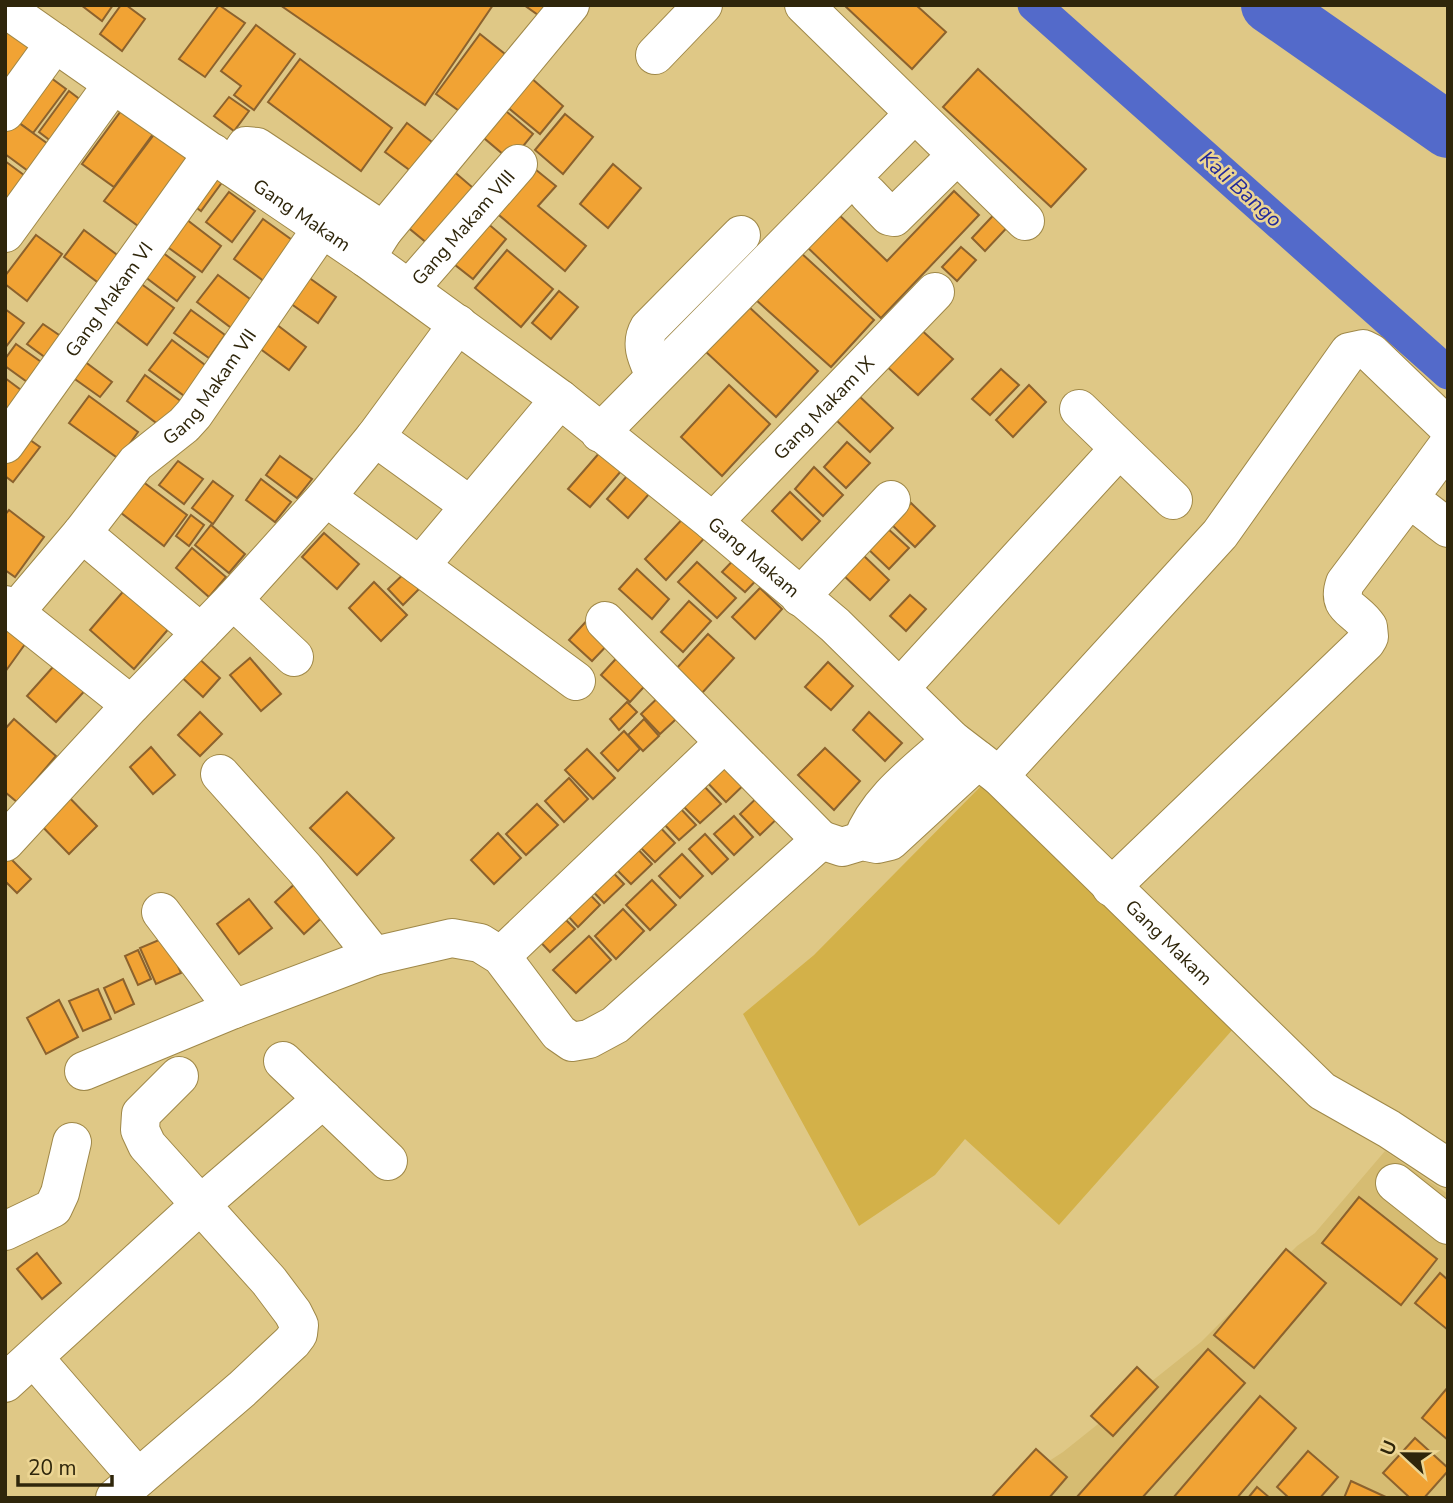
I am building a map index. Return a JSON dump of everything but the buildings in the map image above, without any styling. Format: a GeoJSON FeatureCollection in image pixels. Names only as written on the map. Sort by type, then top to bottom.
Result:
{"type":"FeatureCollection","features":[{"type":"Feature","properties":{"kind":"street"},"geometry":{"type":"LineString","coordinates":[[375,245],[570,5]]}},
{"type":"Feature","properties":{"kind":"street"},"geometry":{"type":"LineString","coordinates":[[655,55],[703,5]]}},
{"type":"Feature","properties":{"kind":"street"},"geometry":{"type":"LineString","coordinates":[[804,5],[1026,222]]}},
{"type":"Feature","properties":{"kind":"street","name":"Gang Makam"},"geometry":{"type":"LineString","coordinates":[[5,8],[322,228],[375,245],[409,289],[560,399],[713,522],[835,625],[1322,1091],[1397,1134],[1448,1168]]}},
{"type":"Feature","properties":{"kind":"street"},"geometry":{"type":"LineString","coordinates":[[5,112],[55,43]]}},
{"type":"Feature","properties":{"kind":"street"},"geometry":{"type":"LineString","coordinates":[[5,233],[114,84]]}},
{"type":"Feature","properties":{"kind":"street"},"geometry":{"type":"LineString","coordinates":[[600,433],[914,114]]}},
{"type":"Feature","properties":{"kind":"street","name":"Gang Makam VI"},"geometry":{"type":"LineString","coordinates":[[5,444],[222,160],[246,146],[257,147],[375,245]]}},
{"type":"Feature","properties":{"kind":"street"},"geometry":{"type":"LineString","coordinates":[[868,194],[889,216],[894,217],[957,155]]}},
{"type":"Feature","properties":{"kind":"street","name":"Gang Makam VIII"},"geometry":{"type":"LineString","coordinates":[[409,289],[518,164]]}},
{"type":"Feature","properties":{"kind":"street","name":"Gang Makam VII"},"geometry":{"type":"LineString","coordinates":[[10,608],[82,533],[136,463],[177,432],[194,414],[322,228]]}},
{"type":"Feature","properties":{"kind":"street"},"geometry":{"type":"LineString","coordinates":[[666,366],[645,352],[645,335],[649,328],[741,235]]}},
{"type":"Feature","properties":{"kind":"street","name":"Gang Makam IX"},"geometry":{"type":"LineString","coordinates":[[713,522],[935,292]]}},
{"type":"Feature","properties":{"kind":"street"},"geometry":{"type":"LineString","coordinates":[[5,842],[326,498],[375,437],[458,324]]}},
{"type":"Feature","properties":{"kind":"street"},"geometry":{"type":"LineString","coordinates":[[605,621],[821,840],[842,847],[862,841],[877,844],[890,841],[976,758],[1220,534],[1349,352],[1363,349],[1371,353],[1448,427]]}},
{"type":"Feature","properties":{"kind":"street"},"geometry":{"type":"LineString","coordinates":[[420,566],[560,399]]}},
{"type":"Feature","properties":{"kind":"street"},"geometry":{"type":"LineString","coordinates":[[1079,409],[1173,500]]}},
{"type":"Feature","properties":{"kind":"street"},"geometry":{"type":"LineString","coordinates":[[375,437],[469,505]]}},
{"type":"Feature","properties":{"kind":"street"},"geometry":{"type":"LineString","coordinates":[[1111,887],[1366,642],[1369,637],[1368,627],[1342,601],[1341,594],[1345,583],[1448,445]]}},
{"type":"Feature","properties":{"kind":"street"},"geometry":{"type":"LineString","coordinates":[[900,688],[1119,449]]}},
{"type":"Feature","properties":{"kind":"street"},"geometry":{"type":"LineString","coordinates":[[326,498],[576,681]]}},
{"type":"Feature","properties":{"kind":"street"},"geometry":{"type":"LineString","coordinates":[[1409,498],[1448,528]]}},
{"type":"Feature","properties":{"kind":"street"},"geometry":{"type":"LineString","coordinates":[[800,597],[891,500]]}},
{"type":"Feature","properties":{"kind":"street"},"geometry":{"type":"LineString","coordinates":[[82,533],[201,632]]}},
{"type":"Feature","properties":{"kind":"street"},"geometry":{"type":"LineString","coordinates":[[233,600],[294,657]]}},
{"type":"Feature","properties":{"kind":"street"},"geometry":{"type":"LineString","coordinates":[[10,608],[131,705]]}},
{"type":"Feature","properties":{"kind":"street"},"geometry":{"type":"LineString","coordinates":[[501,956],[724,743]]}},
{"type":"Feature","properties":{"kind":"street"},"geometry":{"type":"LineString","coordinates":[[220,774],[305,869],[374,956]]}},
{"type":"Feature","properties":{"kind":"street"},"geometry":{"type":"LineString","coordinates":[[84,1071],[234,1009],[374,956],[452,938],[480,943],[501,956],[559,1033],[572,1042],[589,1039],[615,1025],[821,840]]}},
{"type":"Feature","properties":{"kind":"street"},"geometry":{"type":"LineString","coordinates":[[161,912],[234,1009]]}},
{"type":"Feature","properties":{"kind":"street"},"geometry":{"type":"LineString","coordinates":[[283,1060],[388,1161]]}},
{"type":"Feature","properties":{"kind":"street"},"geometry":{"type":"LineString","coordinates":[[34,1358],[127,1488],[242,1389],[298,1334],[299,1325],[293,1313],[270,1281],[148,1145],[140,1130],[141,1114],[178,1076]]}},
{"type":"Feature","properties":{"kind":"street"},"geometry":{"type":"LineString","coordinates":[[5,1383],[200,1205],[323,1099]]}},
{"type":"Feature","properties":{"kind":"street"},"geometry":{"type":"LineString","coordinates":[[5,1231],[53,1208],[60,1193],[72,1142]]}},
{"type":"Feature","properties":{"kind":"street"},"geometry":{"type":"LineString","coordinates":[[1395,1183],[1448,1225]]}},
{"type":"Feature","properties":{"kind":"shaded area"},"geometry":{"type":"Polygon","coordinates":[[[981,786],[1001,795],[1234,1028],[1059,1225],[965,1139],[935,1175],[859,1226],[743,1014],[814,955],[981,786]]]}},
{"type":"Feature","properties":{"kind":"shaded area"},"geometry":{"type":"Polygon","coordinates":[[[1385,1151],[1448,1194],[1448,1498],[992,1498],[1063,1452],[1201,1342],[1297,1246],[1315,1233],[1385,1151]]]}},
{"type":"Feature","properties":{"kind":"waterway","name":"Kali Bango"},"geometry":{"type":"LineString","coordinates":[[1034,5],[1448,373]]}},
{"type":"Feature","properties":{"kind":"waterway","name":"Kali Bango"},"geometry":{"type":"LineString","coordinates":[[1269,5],[1448,130]]}}]}
